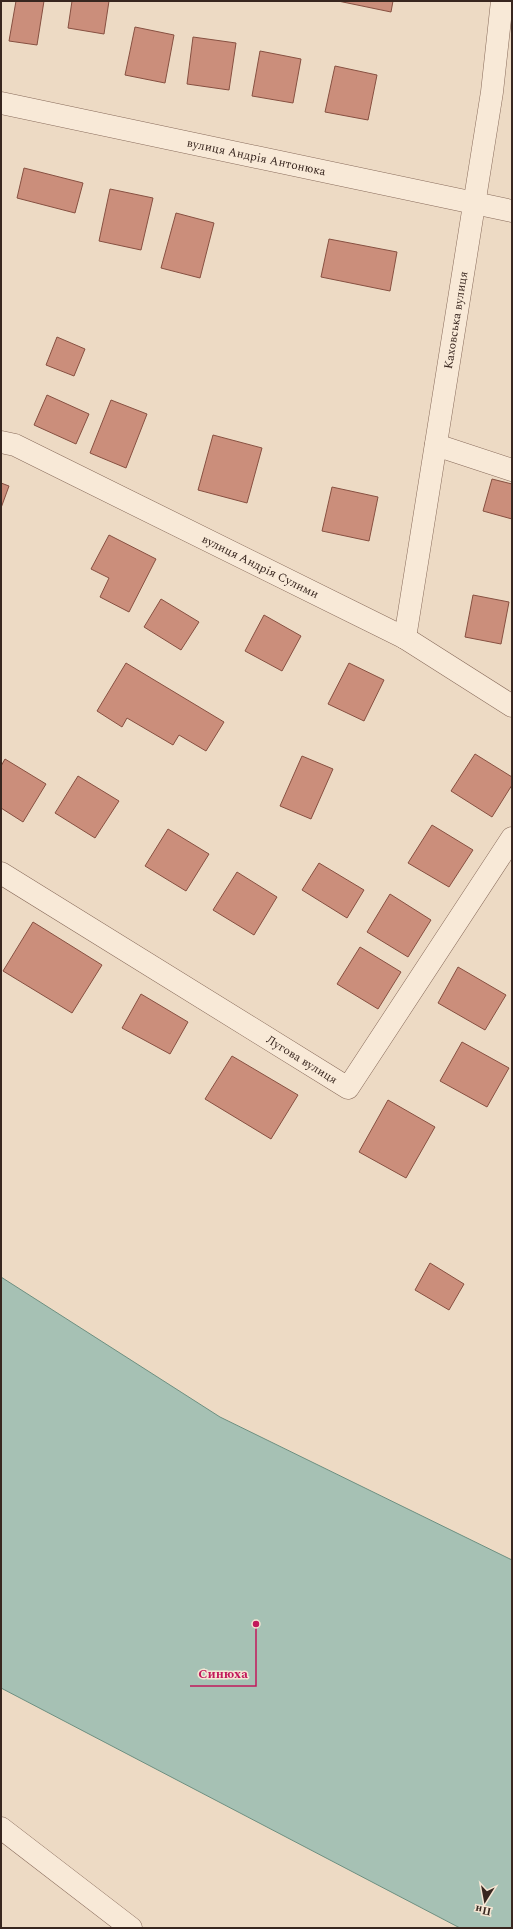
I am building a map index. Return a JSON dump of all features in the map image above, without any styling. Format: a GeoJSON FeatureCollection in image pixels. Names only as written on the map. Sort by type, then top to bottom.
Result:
{"type":"FeatureCollection","features":[{"type":"Feature","properties":{"kind":"street","name":"Каховська вулиця"},"geometry":{"type":"LineString","coordinates":[[405,638],[492,92],[502,1]]}},
{"type":"Feature","properties":{"kind":"street","name":"вулиця Андрія Антонюка"},"geometry":{"type":"LineString","coordinates":[[1,103],[512,211]]}},
{"type":"Feature","properties":{"kind":"street","name":"вулиця Андрія Сулими"},"geometry":{"type":"LineString","coordinates":[[1,442],[15,446],[36,456],[405,638],[512,706]]}},
{"type":"Feature","properties":{"kind":"street"},"geometry":{"type":"LineString","coordinates":[[436,445],[512,470]]}},
{"type":"Feature","properties":{"kind":"street","name":"Лугова вулиця"},"geometry":{"type":"LineString","coordinates":[[1,873],[348,1088],[512,838]]}},
{"type":"Feature","properties":{"kind":"street"},"geometry":{"type":"LineString","coordinates":[[1,1828],[131,1928]]}},
{"type":"Feature","properties":{"kind":"shaded area"},"geometry":{"type":"Polygon","coordinates":[[[1,1277],[220,1417],[512,1560],[512,1928],[460,1928],[1,1688],[1,1277]]]}},
{"type":"Feature","properties":{"kind":"building"},"geometry":{"type":"Polygon","coordinates":[[[16,1],[44,1],[37,45],[9,41],[16,1]]]}},
{"type":"Feature","properties":{"kind":"building"},"geometry":{"type":"Polygon","coordinates":[[[72,1],[109,1],[104,34],[68,28],[72,1]]]}},
{"type":"Feature","properties":{"kind":"building"},"geometry":{"type":"Polygon","coordinates":[[[338,1],[393,1],[391,12],[338,1]]]}},
{"type":"Feature","properties":{"kind":"building"},"geometry":{"type":"Polygon","coordinates":[[[135,27],[174,35],[165,83],[125,75],[135,27]]]}},
{"type":"Feature","properties":{"kind":"building"},"geometry":{"type":"Polygon","coordinates":[[[193,37],[236,43],[229,90],[187,84],[193,37]]]}},
{"type":"Feature","properties":{"kind":"building"},"geometry":{"type":"Polygon","coordinates":[[[260,51],[301,59],[293,103],[252,96],[260,51]]]}},
{"type":"Feature","properties":{"kind":"building"},"geometry":{"type":"Polygon","coordinates":[[[335,66],[377,75],[368,120],[325,112],[335,66]]]}},
{"type":"Feature","properties":{"kind":"building"},"geometry":{"type":"Polygon","coordinates":[[[24,168],[83,183],[75,213],[17,198],[24,168]]]}},
{"type":"Feature","properties":{"kind":"building"},"geometry":{"type":"Polygon","coordinates":[[[110,189],[153,198],[141,250],[99,241],[110,189]]]}},
{"type":"Feature","properties":{"kind":"building"},"geometry":{"type":"Polygon","coordinates":[[[176,213],[214,223],[200,278],[161,268],[176,213]]]}},
{"type":"Feature","properties":{"kind":"building"},"geometry":{"type":"Polygon","coordinates":[[[329,239],[397,252],[390,291],[321,277],[329,239]]]}},
{"type":"Feature","properties":{"kind":"building"},"geometry":{"type":"Polygon","coordinates":[[[57,337],[85,349],[74,376],[46,365],[57,337]]]}},
{"type":"Feature","properties":{"kind":"building"},"geometry":{"type":"Polygon","coordinates":[[[47,395],[89,414],[76,444],[34,425],[47,395]]]}},
{"type":"Feature","properties":{"kind":"building"},"geometry":{"type":"Polygon","coordinates":[[[111,400],[147,414],[126,468],[90,453],[111,400]]]}},
{"type":"Feature","properties":{"kind":"building"},"geometry":{"type":"Polygon","coordinates":[[[213,435],[262,448],[247,503],[198,490],[213,435]]]}},
{"type":"Feature","properties":{"kind":"building"},"geometry":{"type":"Polygon","coordinates":[[[492,479],[512,484],[512,519],[483,511],[492,479]]]}},
{"type":"Feature","properties":{"kind":"building"},"geometry":{"type":"Polygon","coordinates":[[[1,483],[9,486],[1,508],[1,483]]]}},
{"type":"Feature","properties":{"kind":"building"},"geometry":{"type":"Polygon","coordinates":[[[332,487],[378,497],[369,541],[322,531],[332,487]]]}},
{"type":"Feature","properties":{"kind":"building"},"geometry":{"type":"Polygon","coordinates":[[[109,535],[156,559],[129,612],[100,597],[109,578],[91,569],[109,535]]]}},
{"type":"Feature","properties":{"kind":"building"},"geometry":{"type":"Polygon","coordinates":[[[473,595],[509,602],[501,644],[465,637],[473,595]]]}},
{"type":"Feature","properties":{"kind":"building"},"geometry":{"type":"Polygon","coordinates":[[[161,599],[199,622],[181,650],[144,627],[161,599]]]}},
{"type":"Feature","properties":{"kind":"building"},"geometry":{"type":"Polygon","coordinates":[[[264,615],[301,636],[282,671],[245,651],[264,615]]]}},
{"type":"Feature","properties":{"kind":"building"},"geometry":{"type":"Polygon","coordinates":[[[126,663],[224,722],[206,751],[179,735],[173,745],[127,718],[122,727],[97,711],[126,663]]]}},
{"type":"Feature","properties":{"kind":"building"},"geometry":{"type":"Polygon","coordinates":[[[349,663],[384,680],[364,721],[328,704],[349,663]]]}},
{"type":"Feature","properties":{"kind":"building"},"geometry":{"type":"Polygon","coordinates":[[[475,754],[512,777],[512,785],[492,817],[451,791],[475,754]]]}},
{"type":"Feature","properties":{"kind":"building"},"geometry":{"type":"Polygon","coordinates":[[[302,756],[333,769],[311,819],[280,806],[302,756]]]}},
{"type":"Feature","properties":{"kind":"building"},"geometry":{"type":"Polygon","coordinates":[[[5,759],[46,784],[23,822],[1,808],[1,766],[5,759]]]}},
{"type":"Feature","properties":{"kind":"building"},"geometry":{"type":"Polygon","coordinates":[[[78,776],[119,801],[95,838],[55,813],[78,776]]]}},
{"type":"Feature","properties":{"kind":"building"},"geometry":{"type":"Polygon","coordinates":[[[432,825],[473,850],[449,887],[408,863],[432,825]]]}},
{"type":"Feature","properties":{"kind":"building"},"geometry":{"type":"Polygon","coordinates":[[[168,829],[209,854],[186,891],[145,866],[168,829]]]}},
{"type":"Feature","properties":{"kind":"building"},"geometry":{"type":"Polygon","coordinates":[[[319,863],[364,890],[347,918],[302,890],[319,863]]]}},
{"type":"Feature","properties":{"kind":"building"},"geometry":{"type":"Polygon","coordinates":[[[237,872],[277,897],[254,935],[213,910],[237,872]]]}},
{"type":"Feature","properties":{"kind":"building"},"geometry":{"type":"Polygon","coordinates":[[[390,894],[431,920],[408,957],[367,932],[390,894]]]}},
{"type":"Feature","properties":{"kind":"building"},"geometry":{"type":"Polygon","coordinates":[[[33,922],[102,965],[72,1013],[3,971],[33,922]]]}},
{"type":"Feature","properties":{"kind":"building"},"geometry":{"type":"Polygon","coordinates":[[[360,947],[401,972],[378,1009],[337,984],[360,947]]]}},
{"type":"Feature","properties":{"kind":"building"},"geometry":{"type":"Polygon","coordinates":[[[458,967],[506,995],[485,1030],[438,1003],[458,967]]]}},
{"type":"Feature","properties":{"kind":"building"},"geometry":{"type":"Polygon","coordinates":[[[141,994],[188,1022],[170,1054],[122,1028],[141,994]]]}},
{"type":"Feature","properties":{"kind":"building"},"geometry":{"type":"Polygon","coordinates":[[[462,1042],[509,1068],[487,1107],[440,1081],[462,1042]]]}},
{"type":"Feature","properties":{"kind":"building"},"geometry":{"type":"Polygon","coordinates":[[[232,1056],[298,1095],[271,1139],[205,1099],[232,1056]]]}},
{"type":"Feature","properties":{"kind":"building"},"geometry":{"type":"Polygon","coordinates":[[[388,1100],[435,1127],[406,1178],[359,1152],[388,1100]]]}},
{"type":"Feature","properties":{"kind":"building"},"geometry":{"type":"Polygon","coordinates":[[[430,1263],[464,1284],[449,1310],[415,1290],[430,1263]]]}},
{"type":"Feature","properties":{"kind":"place","name":"Синюха"},"geometry":{"type":"Point","coordinates":[256,1624]}}]}
